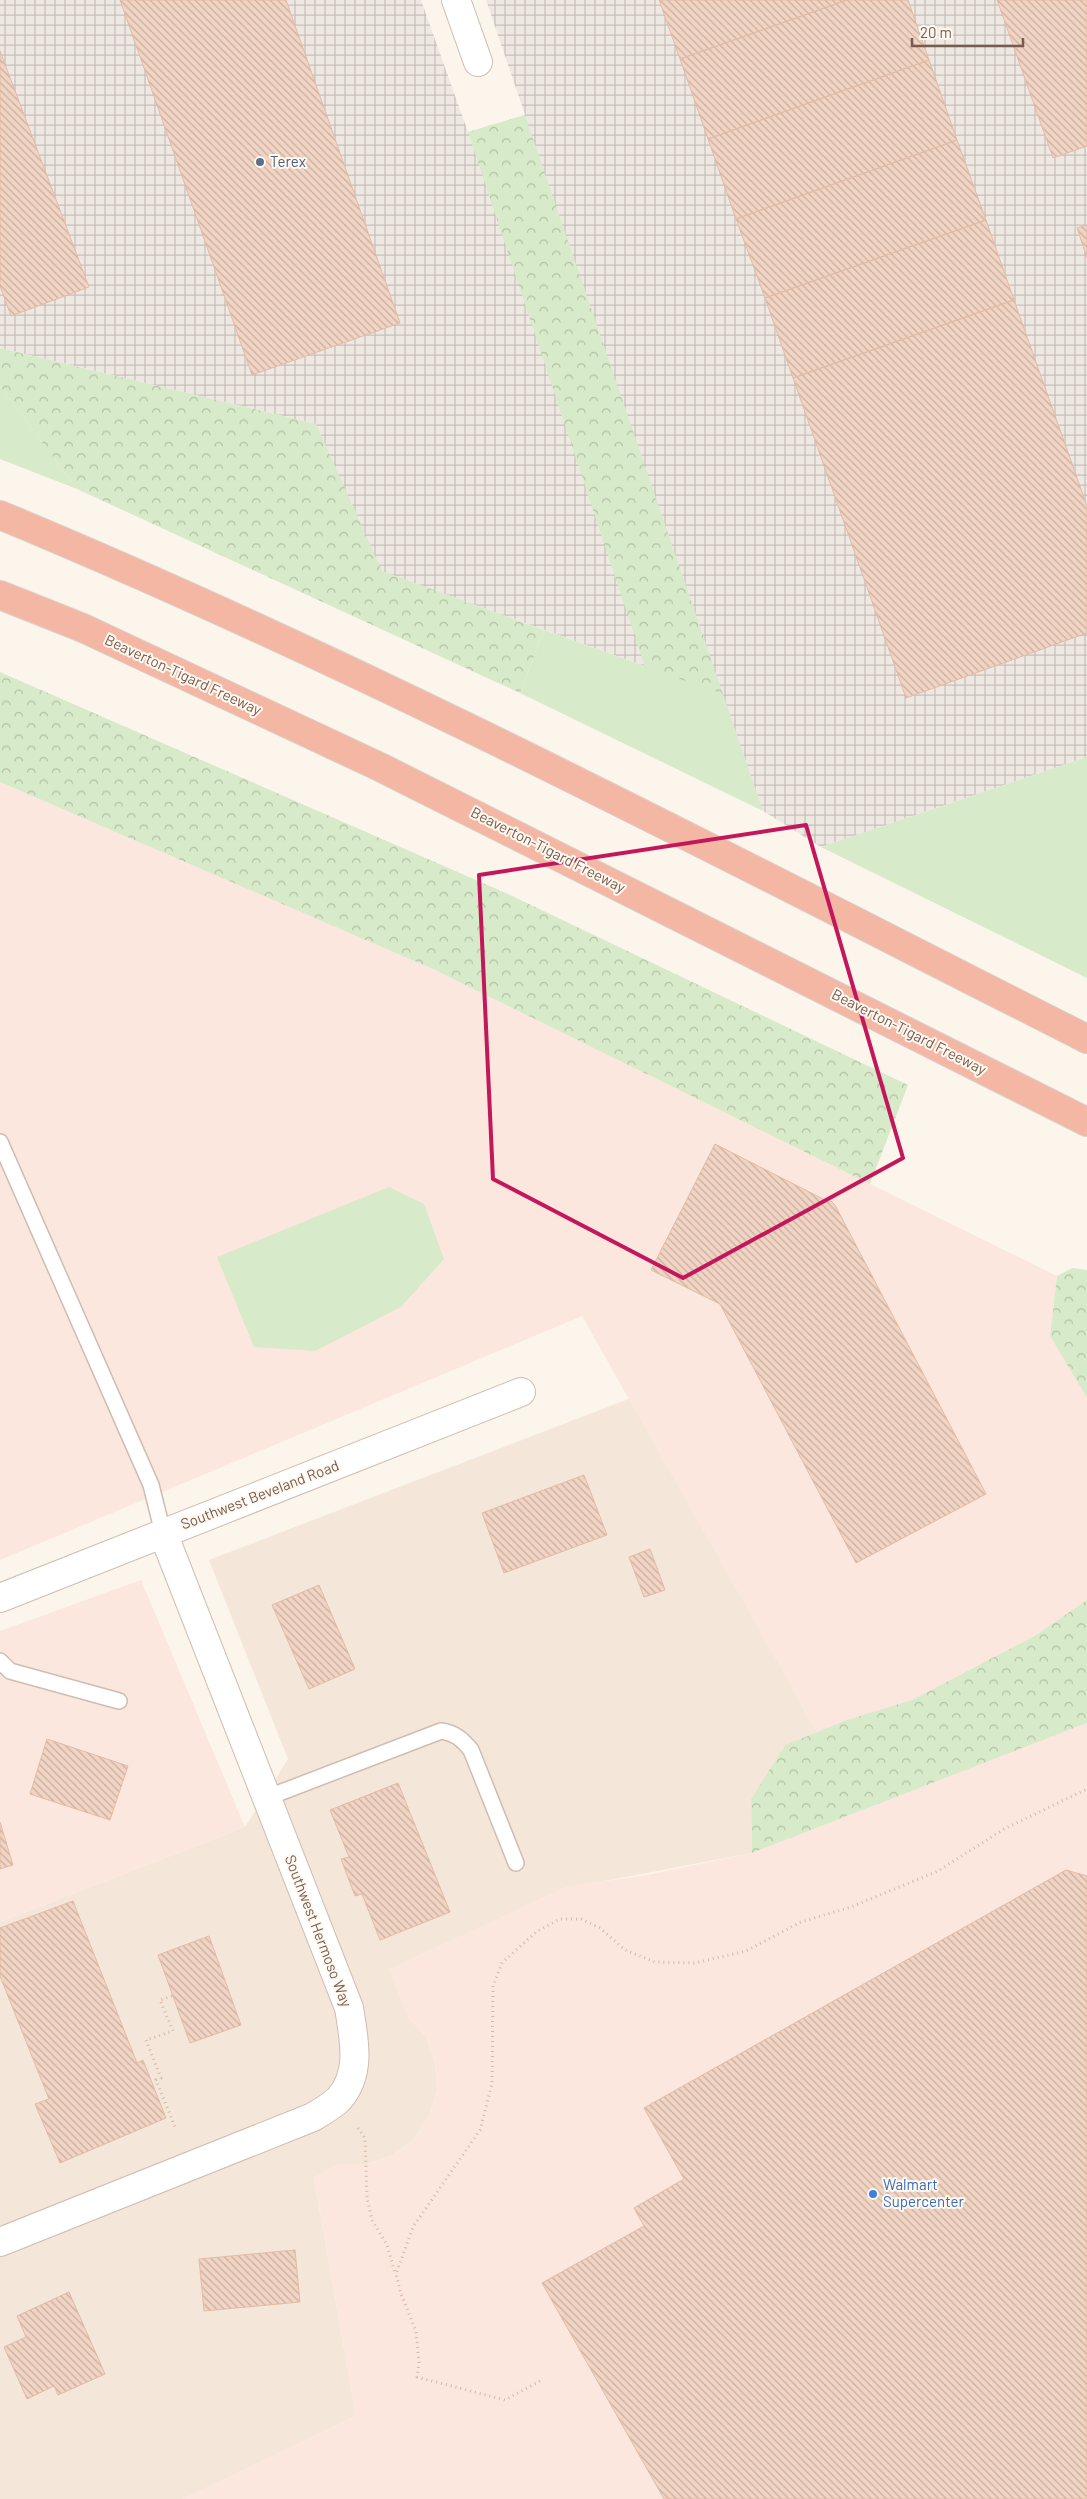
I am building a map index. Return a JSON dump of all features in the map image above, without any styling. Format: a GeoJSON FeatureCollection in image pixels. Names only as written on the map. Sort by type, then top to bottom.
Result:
{"type":"FeatureCollection","features":[{"type":"Feature","properties":{"kind":"highway"},"geometry":{"type":"LineString","coordinates":[[0,515],[202,602],[404,697],[1087,1039]]}},
{"type":"Feature","properties":{"kind":"highway","name":"Beaverton-Tigard Freeway"},"geometry":{"type":"LineString","coordinates":[[0,595],[83,628],[380,766],[1087,1122]]}},
{"type":"Feature","properties":{"kind":"street"},"geometry":{"type":"LineString","coordinates":[[456,0],[478,62]]}},
{"type":"Feature","properties":{"kind":"street","name":"Southwest Beveland Road"},"geometry":{"type":"LineString","coordinates":[[0,1598],[521,1392]]}},
{"type":"Feature","properties":{"kind":"street","name":"Southwest Hermoso Way"},"geometry":{"type":"LineString","coordinates":[[0,2242],[313,2117],[338,2099],[352,2078],[355,2049],[349,2008],[162,1533]]}},
{"type":"Feature","properties":{"kind":"lane"},"geometry":{"type":"LineString","coordinates":[[0,1142],[151,1485],[162,1533]]}},
{"type":"Feature","properties":{"kind":"lane"},"geometry":{"type":"LineString","coordinates":[[0,1661],[10,1671],[119,1701]]}},
{"type":"Feature","properties":{"kind":"lane"},"geometry":{"type":"LineString","coordinates":[[266,1798],[441,1731],[452,1733],[462,1739],[471,1750],[516,1864]]}},
{"type":"Feature","properties":{"kind":"path"},"geometry":{"type":"LineString","coordinates":[[396,2274],[413,2227],[480,2130],[492,2084],[493,1986],[502,1963],[536,1932],[560,1919],[582,1919],[600,1928],[625,1950],[655,1962],[695,1963],[746,1951],[800,1922],[851,1907],[938,1871],[1004,1829],[1087,1789]]}},
{"type":"Feature","properties":{"kind":"path"},"geometry":{"type":"LineString","coordinates":[[172,1996],[160,2000],[173,2031],[146,2040],[161,2078],[156,2080],[175,2128]]}},
{"type":"Feature","properties":{"kind":"path"},"geometry":{"type":"LineString","coordinates":[[338,2099],[365,2138],[367,2198],[372,2220],[387,2245],[416,2331],[419,2363],[417,2377],[505,2400],[540,2381]]}},
{"type":"Feature","properties":{"kind":"highlighted area"},"geometry":{"type":"Polygon","coordinates":[[[806,825],[903,1158],[683,1278],[493,1179],[479,875],[806,825]]]}},
{"type":"Feature","properties":{"kind":"shaded area"},"geometry":{"type":"Polygon","coordinates":[[[0,0],[421,0],[468,132],[525,115],[486,0],[1087,0],[1087,757],[821,847],[763,811],[722,694],[381,571],[316,424],[0,348],[0,0]]]}},
{"type":"Feature","properties":{"kind":"shaded area"},"geometry":{"type":"Polygon","coordinates":[[[0,782],[435,970],[1057,1276],[1050,1336],[1087,1398],[1087,1600],[1036,1635],[912,1700],[817,1732],[582,1316],[0,1560],[0,782]]]}},
{"type":"Feature","properties":{"kind":"shaded area"},"geometry":{"type":"Polygon","coordinates":[[[631,1398],[817,1732],[785,1745],[751,1799],[752,1853],[599,1882],[408,2017],[426,2037],[435,2062],[437,2090],[429,2116],[414,2139],[393,2155],[367,2164],[340,2164],[314,2178],[356,2416],[183,2499],[0,2499],[0,1922],[245,1827],[288,1759],[209,1560],[631,1398]]]}},
{"type":"Feature","properties":{"kind":"shaded area"},"geometry":{"type":"Polygon","coordinates":[[[141,1580],[245,1827],[0,1922],[0,1631],[141,1580]]]}},
{"type":"Feature","properties":{"kind":"shaded area"},"geometry":{"type":"Polygon","coordinates":[[[1087,1723],[1087,2499],[183,2499],[356,2416],[314,2177],[340,2164],[367,2164],[393,2155],[414,2139],[429,2116],[437,2090],[435,2062],[426,2037],[408,2017],[389,1969],[568,1886],[642,1876],[752,1853],[1087,1723]]]}},
{"type":"Feature","properties":{"kind":"green space"},"geometry":{"type":"Polygon","coordinates":[[[525,115],[723,694],[645,667],[468,132],[525,115]]]}},
{"type":"Feature","properties":{"kind":"green space"},"geometry":{"type":"Polygon","coordinates":[[[0,348],[316,424],[382,571],[544,630],[520,693],[77,489],[0,386],[0,348]]]}},
{"type":"Feature","properties":{"kind":"green space"},"geometry":{"type":"Polygon","coordinates":[[[0,386],[77,489],[0,459],[0,386]]]}},
{"type":"Feature","properties":{"kind":"green space"},"geometry":{"type":"Polygon","coordinates":[[[544,630],[723,694],[763,811],[520,693],[544,630]]]}},
{"type":"Feature","properties":{"kind":"green space"},"geometry":{"type":"Polygon","coordinates":[[[0,672],[508,894],[908,1085],[870,1184],[435,970],[0,782],[0,672]]]}},
{"type":"Feature","properties":{"kind":"green space"},"geometry":{"type":"Polygon","coordinates":[[[1087,757],[1087,978],[821,847],[1087,757]]]}},
{"type":"Feature","properties":{"kind":"green space"},"geometry":{"type":"Polygon","coordinates":[[[389,1187],[424,1204],[444,1259],[401,1307],[315,1351],[254,1347],[217,1257],[389,1187]]]}},
{"type":"Feature","properties":{"kind":"green space"},"geometry":{"type":"Polygon","coordinates":[[[1072,1268],[1087,1270],[1087,1398],[1050,1336],[1057,1276],[1072,1268]]]}},
{"type":"Feature","properties":{"kind":"green space"},"geometry":{"type":"Polygon","coordinates":[[[1087,1600],[1087,1723],[752,1853],[751,1799],[785,1745],[847,1720],[912,1700],[1036,1635],[1087,1600]]]}},
{"type":"Feature","properties":{"kind":"building","name":"Terex"},"geometry":{"type":"Polygon","coordinates":[[[120,0],[286,0],[400,323],[252,375],[120,0]]]}},
{"type":"Feature","properties":{"kind":"building"},"geometry":{"type":"Polygon","coordinates":[[[659,0],[847,0],[680,59],[659,0]]]}},
{"type":"Feature","properties":{"kind":"building"},"geometry":{"type":"Polygon","coordinates":[[[847,0],[908,0],[929,60],[708,139],[680,59],[847,0]]]}},
{"type":"Feature","properties":{"kind":"building"},"geometry":{"type":"Polygon","coordinates":[[[997,0],[1087,0],[1087,146],[1053,158],[997,0]]]}},
{"type":"Feature","properties":{"kind":"building"},"geometry":{"type":"Polygon","coordinates":[[[0,51],[89,287],[11,316],[0,286],[0,51]]]}},
{"type":"Feature","properties":{"kind":"building"},"geometry":{"type":"Polygon","coordinates":[[[929,60],[957,140],[736,219],[708,139],[929,60]]]}},
{"type":"Feature","properties":{"kind":"building"},"geometry":{"type":"Polygon","coordinates":[[[957,140],[986,220],[765,298],[736,219],[957,140]]]}},
{"type":"Feature","properties":{"kind":"building"},"geometry":{"type":"Polygon","coordinates":[[[986,220],[1014,300],[793,378],[765,298],[986,220]]]}},
{"type":"Feature","properties":{"kind":"building"},"geometry":{"type":"Polygon","coordinates":[[[1087,225],[1087,258],[1077,228],[1087,225]]]}},
{"type":"Feature","properties":{"kind":"building"},"geometry":{"type":"Polygon","coordinates":[[[1014,300],[1087,506],[1087,633],[906,698],[793,378],[1014,300]]]}},
{"type":"Feature","properties":{"kind":"building"},"geometry":{"type":"Polygon","coordinates":[[[715,1144],[829,1202],[831,1201],[835,1205],[986,1494],[856,1563],[720,1304],[651,1270],[715,1144]]]}},
{"type":"Feature","properties":{"kind":"building"},"geometry":{"type":"Polygon","coordinates":[[[584,1475],[607,1535],[504,1573],[482,1513],[584,1475]]]}},
{"type":"Feature","properties":{"kind":"building"},"geometry":{"type":"Polygon","coordinates":[[[650,1549],[665,1590],[644,1597],[629,1557],[650,1549]]]}},
{"type":"Feature","properties":{"kind":"building"},"geometry":{"type":"Polygon","coordinates":[[[319,1585],[355,1669],[309,1689],[272,1605],[319,1585]]]}},
{"type":"Feature","properties":{"kind":"building"},"geometry":{"type":"Polygon","coordinates":[[[47,1739],[128,1766],[110,1820],[30,1794],[47,1739]]]}},
{"type":"Feature","properties":{"kind":"building"},"geometry":{"type":"Polygon","coordinates":[[[398,1783],[450,1912],[380,1940],[362,1894],[355,1896],[341,1859],[349,1857],[330,1810],[398,1783]]]}},
{"type":"Feature","properties":{"kind":"building"},"geometry":{"type":"Polygon","coordinates":[[[0,1822],[13,1865],[0,1869],[0,1822]]]}},
{"type":"Feature","properties":{"kind":"building","name":"Walmart Supercenter"},"geometry":{"type":"Polygon","coordinates":[[[1066,1870],[1087,1876],[1087,2499],[664,2499],[542,2283],[644,2226],[634,2208],[684,2179],[644,2108],[1066,1870]]]}},
{"type":"Feature","properties":{"kind":"building"},"geometry":{"type":"Polygon","coordinates":[[[73,1901],[137,2063],[143,2060],[166,2118],[60,2163],[35,2104],[49,2099],[0,1976],[0,1928],[73,1901]]]}},
{"type":"Feature","properties":{"kind":"building"},"geometry":{"type":"Polygon","coordinates":[[[209,1936],[241,2025],[190,2043],[158,1955],[209,1936]]]}},
{"type":"Feature","properties":{"kind":"building"},"geometry":{"type":"Polygon","coordinates":[[[295,2250],[300,2302],[204,2311],[199,2259],[295,2250]]]}},
{"type":"Feature","properties":{"kind":"building"},"geometry":{"type":"Polygon","coordinates":[[[69,2292],[105,2374],[58,2395],[54,2386],[27,2399],[4,2347],[26,2337],[17,2316],[69,2292]]]}},
{"type":"Feature","properties":{"kind":"place","name":"Terex"},"geometry":{"type":"Point","coordinates":[260,162]}},
{"type":"Feature","properties":{"kind":"place","name":"Walmart Supercenter"},"geometry":{"type":"Point","coordinates":[873,2194]}}]}
